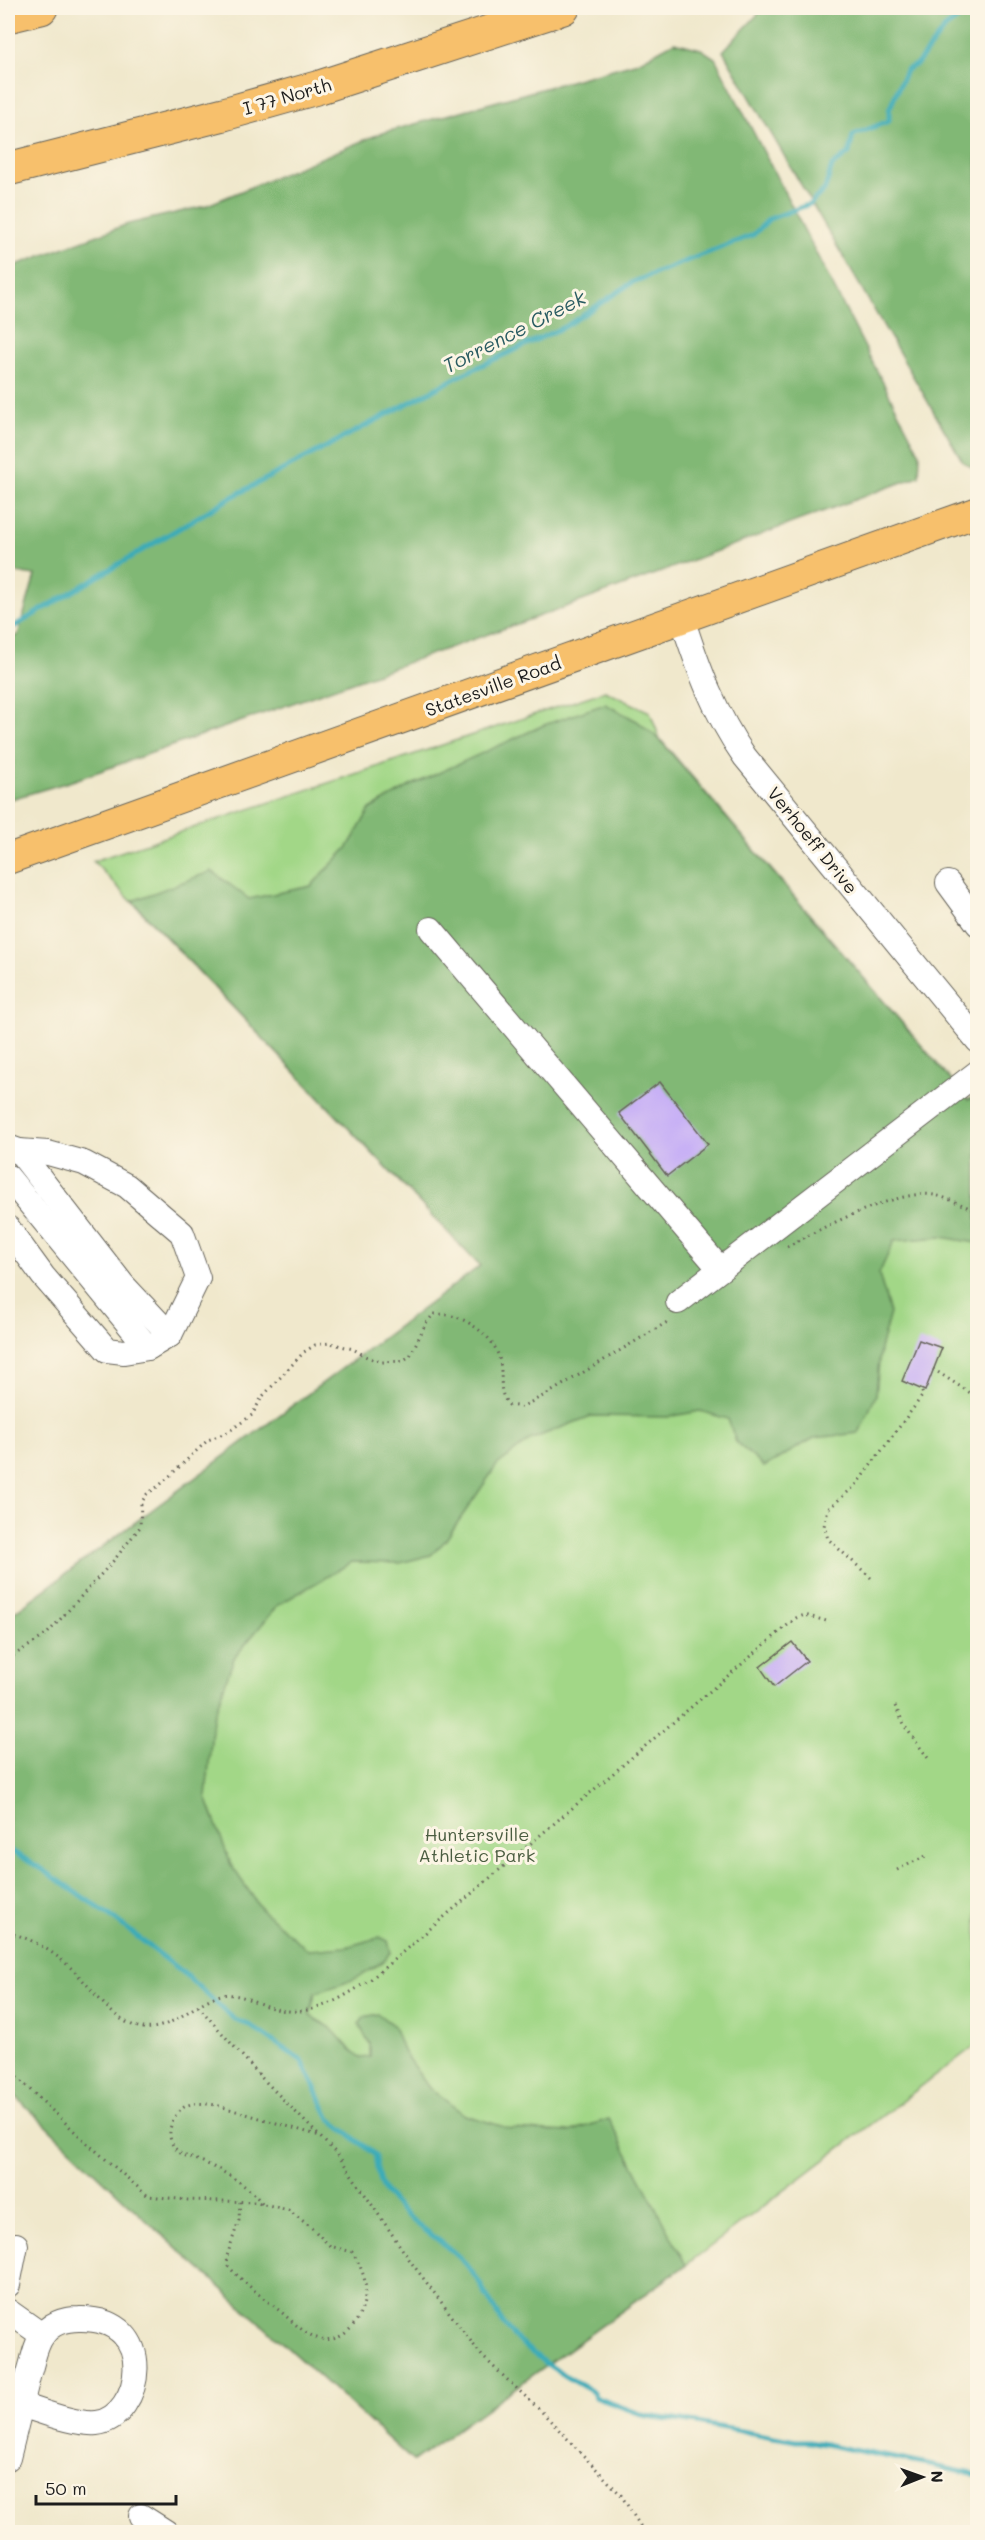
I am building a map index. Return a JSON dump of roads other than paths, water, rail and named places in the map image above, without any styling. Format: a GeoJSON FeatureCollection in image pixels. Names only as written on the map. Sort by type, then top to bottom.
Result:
{"type":"FeatureCollection","features":[{"type":"Feature","properties":{"kind":"highway"},"geometry":{"type":"LineString","coordinates":[[8,16],[41,8]]}},
{"type":"Feature","properties":{"kind":"highway","name":"I 77 North"},"geometry":{"type":"LineString","coordinates":[[14,166],[193,122],[320,87],[563,8]]}},
{"type":"Feature","properties":{"kind":"main road","name":"Statesville Road"},"geometry":{"type":"LineString","coordinates":[[8,859],[978,512]]}},
{"type":"Feature","properties":{"kind":"street","name":"Verhoeff Drive"},"geometry":{"type":"LineString","coordinates":[[682,618],[708,693],[730,736],[978,1041]]}},
{"type":"Feature","properties":{"kind":"street"},"geometry":{"type":"LineString","coordinates":[[948,883],[978,924]]}},
{"type":"Feature","properties":{"kind":"street"},"geometry":{"type":"LineString","coordinates":[[431,928],[720,1269]]}},
{"type":"Feature","properties":{"kind":"street"},"geometry":{"type":"LineString","coordinates":[[674,1311],[720,1269],[978,1072]]}},
{"type":"Feature","properties":{"kind":"street"},"geometry":{"type":"LineString","coordinates":[[13,1149],[123,1285],[170,1335]]}},
{"type":"Feature","properties":{"kind":"street"},"geometry":{"type":"LineString","coordinates":[[8,1228],[43,1276],[107,1350],[124,1352],[148,1348],[170,1335],[198,1278],[182,1233],[127,1186],[84,1163],[48,1153],[13,1149]]}},
{"type":"Feature","properties":{"kind":"street"},"geometry":{"type":"LineString","coordinates":[[8,1177],[148,1348]]}},
{"type":"Feature","properties":{"kind":"street"},"geometry":{"type":"LineString","coordinates":[[8,2285],[16,2244]]}},
{"type":"Feature","properties":{"kind":"street"},"geometry":{"type":"LineString","coordinates":[[8,2311],[42,2335]]}},
{"type":"Feature","properties":{"kind":"street"},"geometry":{"type":"LineString","coordinates":[[8,2457],[21,2405],[42,2335],[57,2323],[69,2319],[94,2320],[121,2331],[134,2349],[136,2361],[132,2385],[118,2412],[98,2423],[87,2423],[21,2405]]}},
{"type":"Feature","properties":{"kind":"street"},"geometry":{"type":"LineString","coordinates":[[141,2516],[166,2532]]}},
{"type":"Feature","properties":{"kind":"waterway","name":"Torrence Creek"},"geometry":{"type":"LineString","coordinates":[[8,630],[230,498],[465,373],[566,326],[633,282],[753,235],[769,219],[810,204],[825,189],[832,166],[849,153],[853,135],[889,121],[889,110],[906,70],[917,64],[945,28],[958,19],[966,8]]}},
{"type":"Feature","properties":{"kind":"waterway"},"geometry":{"type":"LineString","coordinates":[[8,1849],[42,1869],[112,1917],[180,1970],[235,2020],[249,2025],[302,2061],[330,2119],[375,2155],[378,2176],[386,2194],[407,2215],[466,2264],[505,2325],[520,2342],[550,2366],[593,2392],[595,2397],[646,2416],[796,2441],[809,2441],[978,2475]]}},
{"type":"Feature","properties":{"kind":"park label","name":"Huntersville Athletic Park"},"geometry":{"type":"Point","coordinates":[477,1844]}}]}
